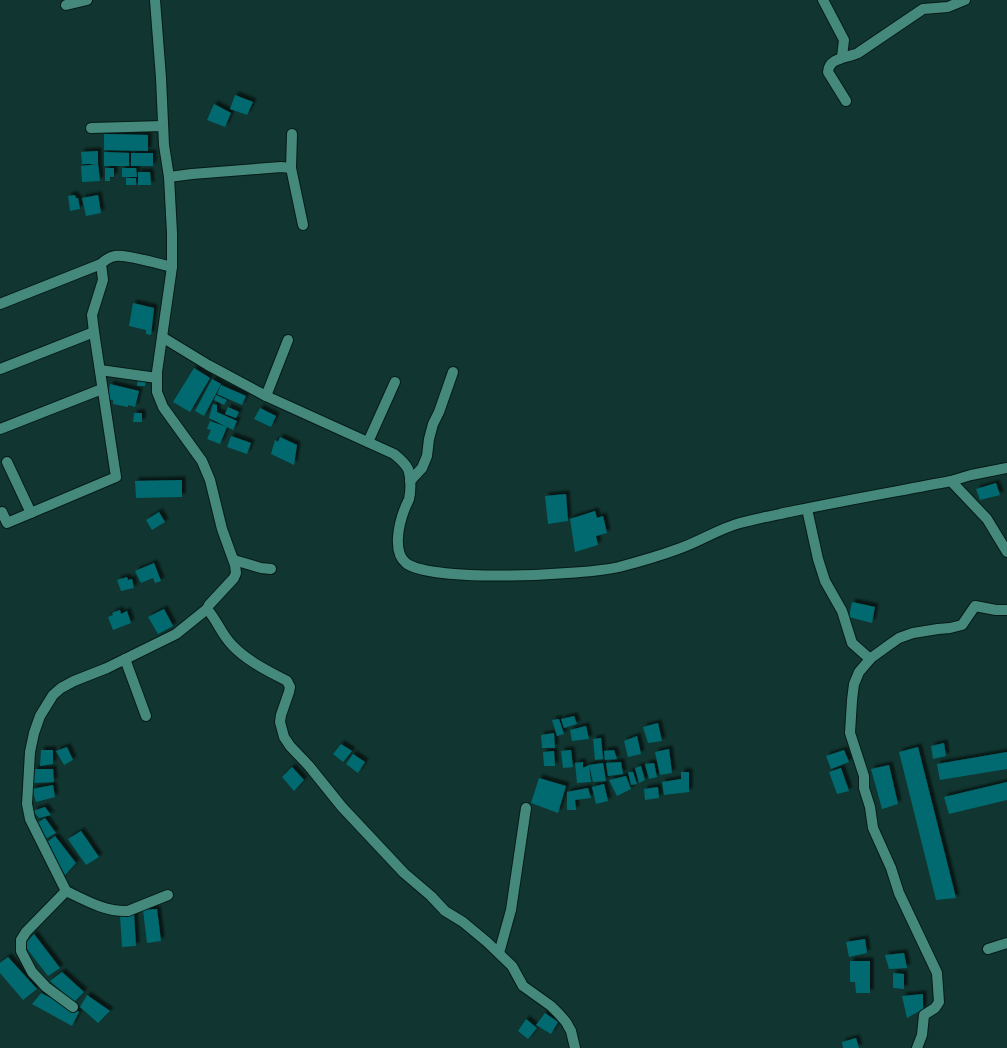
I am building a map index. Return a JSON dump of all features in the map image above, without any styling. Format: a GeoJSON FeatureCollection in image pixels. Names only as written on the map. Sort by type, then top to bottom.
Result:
{"type":"FeatureCollection","features":[{"type":"Feature","properties":{"kind":"street"},"geometry":{"type":"LineString","coordinates":[[66,4],[87,0]]}},
{"type":"Feature","properties":{"kind":"street"},"geometry":{"type":"LineString","coordinates":[[155,0],[165,156],[170,177],[172,233],[172,267],[156,378],[159,398],[163,407],[202,462],[210,480],[222,529],[234,560],[236,576],[207,609],[176,634],[125,659],[74,681],[61,688],[53,695],[40,716],[34,733],[30,752],[27,804],[28,813],[47,855],[66,891],[95,905],[122,911],[128,911],[168,895]]}},
{"type":"Feature","properties":{"kind":"street"},"geometry":{"type":"LineString","coordinates":[[823,0],[844,40],[842,57]]}},
{"type":"Feature","properties":{"kind":"street"},"geometry":{"type":"LineString","coordinates":[[846,100],[828,72],[828,68],[832,62],[842,57],[858,53],[923,9],[948,7],[965,0]]}},
{"type":"Feature","properties":{"kind":"street"},"geometry":{"type":"LineString","coordinates":[[91,128],[163,126]]}},
{"type":"Feature","properties":{"kind":"street"},"geometry":{"type":"LineString","coordinates":[[292,134],[291,168],[303,225]]}},
{"type":"Feature","properties":{"kind":"street"},"geometry":{"type":"LineString","coordinates":[[170,177],[281,167],[291,168]]}},
{"type":"Feature","properties":{"kind":"street"},"geometry":{"type":"LineString","coordinates":[[0,304],[101,264],[109,258],[120,256],[172,267]]}},
{"type":"Feature","properties":{"kind":"street"},"geometry":{"type":"LineString","coordinates":[[0,513],[2,512],[7,523],[116,476],[92,315],[103,280],[101,264]]}},
{"type":"Feature","properties":{"kind":"street"},"geometry":{"type":"LineString","coordinates":[[0,369],[94,332]]}},
{"type":"Feature","properties":{"kind":"street"},"geometry":{"type":"LineString","coordinates":[[162,337],[208,365],[266,396],[394,454],[408,469],[411,490],[409,500],[404,509],[398,536],[400,554],[407,564],[438,572],[472,575],[530,576],[617,567],[679,549],[741,522],[951,481],[971,475],[1007,468]]}},
{"type":"Feature","properties":{"kind":"street"},"geometry":{"type":"LineString","coordinates":[[266,396],[288,340]]}},
{"type":"Feature","properties":{"kind":"street"},"geometry":{"type":"LineString","coordinates":[[100,370],[156,378]]}},
{"type":"Feature","properties":{"kind":"street"},"geometry":{"type":"LineString","coordinates":[[410,481],[422,468],[427,456],[433,424],[439,412],[453,372]]}},
{"type":"Feature","properties":{"kind":"street"},"geometry":{"type":"LineString","coordinates":[[368,442],[395,382]]}},
{"type":"Feature","properties":{"kind":"street"},"geometry":{"type":"LineString","coordinates":[[0,429],[102,389]]}},
{"type":"Feature","properties":{"kind":"street"},"geometry":{"type":"LineString","coordinates":[[7,462],[31,513]]}},
{"type":"Feature","properties":{"kind":"street"},"geometry":{"type":"LineString","coordinates":[[951,481],[987,519],[1007,552]]}},
{"type":"Feature","properties":{"kind":"street"},"geometry":{"type":"LineString","coordinates":[[807,508],[818,559],[825,581],[842,611],[852,643],[870,659]]}},
{"type":"Feature","properties":{"kind":"street"},"geometry":{"type":"LineString","coordinates":[[234,560],[271,570]]}},
{"type":"Feature","properties":{"kind":"street"},"geometry":{"type":"LineString","coordinates":[[917,1048],[922,1035],[924,1015],[936,1008],[939,1002],[937,973],[899,893],[891,868],[873,828],[870,807],[864,788],[864,776],[850,733],[854,684],[859,672],[870,659],[899,638],[913,633],[962,625],[975,606],[1007,610]]}},
{"type":"Feature","properties":{"kind":"street"},"geometry":{"type":"LineString","coordinates":[[207,609],[215,618],[231,645],[246,657],[287,681],[289,684],[289,692],[280,722],[284,737],[290,746],[309,766],[342,807],[404,873],[445,911],[463,922],[499,953],[512,966],[523,986],[551,1006],[566,1022],[575,1048]]}},
{"type":"Feature","properties":{"kind":"street"},"geometry":{"type":"LineString","coordinates":[[125,659],[146,716]]}},
{"type":"Feature","properties":{"kind":"street"},"geometry":{"type":"LineString","coordinates":[[499,953],[511,910],[526,808]]}},
{"type":"Feature","properties":{"kind":"street"},"geometry":{"type":"LineString","coordinates":[[66,891],[26,932],[21,940],[21,951],[32,972],[46,987],[73,1007]]}},
{"type":"Feature","properties":{"kind":"street"},"geometry":{"type":"LineString","coordinates":[[988,949],[1007,943]]}},
{"type":"Feature","properties":{"kind":"building"},"geometry":{"type":"Polygon","coordinates":[[[235,95],[253,102],[247,115],[230,109],[235,95]]]}},
{"type":"Feature","properties":{"kind":"building"},"geometry":{"type":"Polygon","coordinates":[[[214,104],[231,113],[225,127],[207,120],[214,104]]]}},
{"type":"Feature","properties":{"kind":"building"},"geometry":{"type":"Polygon","coordinates":[[[104,134],[148,135],[148,151],[104,150],[104,134]]]}},
{"type":"Feature","properties":{"kind":"building"},"geometry":{"type":"Polygon","coordinates":[[[98,151],[98,164],[82,164],[81,152],[98,151]]]}},
{"type":"Feature","properties":{"kind":"building"},"geometry":{"type":"Polygon","coordinates":[[[104,152],[129,153],[129,166],[104,166],[104,152]]]}},
{"type":"Feature","properties":{"kind":"building"},"geometry":{"type":"Polygon","coordinates":[[[131,153],[153,153],[153,166],[131,166],[131,153]]]}},
{"type":"Feature","properties":{"kind":"building"},"geometry":{"type":"Polygon","coordinates":[[[98,164],[100,181],[82,182],[81,166],[98,164]]]}},
{"type":"Feature","properties":{"kind":"building"},"geometry":{"type":"Polygon","coordinates":[[[105,168],[114,168],[114,177],[110,177],[110,181],[105,181],[105,168]]]}},
{"type":"Feature","properties":{"kind":"building"},"geometry":{"type":"Polygon","coordinates":[[[122,168],[136,168],[137,177],[122,177],[122,168]]]}},
{"type":"Feature","properties":{"kind":"building"},"geometry":{"type":"Polygon","coordinates":[[[138,172],[150,172],[151,185],[138,185],[138,172]]]}},
{"type":"Feature","properties":{"kind":"building"},"geometry":{"type":"Polygon","coordinates":[[[126,178],[136,178],[136,185],[126,185],[126,178]]]}},
{"type":"Feature","properties":{"kind":"building"},"geometry":{"type":"Polygon","coordinates":[[[75,195],[76,198],[78,198],[80,209],[70,211],[68,196],[75,195]]]}},
{"type":"Feature","properties":{"kind":"building"},"geometry":{"type":"Polygon","coordinates":[[[98,195],[101,213],[86,216],[82,198],[98,195]]]}},
{"type":"Feature","properties":{"kind":"building"},"geometry":{"type":"Polygon","coordinates":[[[133,303],[154,308],[151,335],[146,334],[146,330],[129,326],[133,303]]]}},
{"type":"Feature","properties":{"kind":"building"},"geometry":{"type":"Polygon","coordinates":[[[194,368],[210,378],[190,412],[173,402],[194,368]]]}},
{"type":"Feature","properties":{"kind":"building"},"geometry":{"type":"Polygon","coordinates":[[[138,379],[146,379],[145,386],[137,386],[138,379]]]}},
{"type":"Feature","properties":{"kind":"building"},"geometry":{"type":"Polygon","coordinates":[[[212,379],[221,384],[204,416],[195,411],[212,379]]]}},
{"type":"Feature","properties":{"kind":"building"},"geometry":{"type":"Polygon","coordinates":[[[110,384],[139,391],[135,407],[113,404],[113,400],[107,399],[110,384]]]}},
{"type":"Feature","properties":{"kind":"building"},"geometry":{"type":"Polygon","coordinates":[[[221,385],[246,396],[242,405],[217,394],[221,385]]]}},
{"type":"Feature","properties":{"kind":"building"},"geometry":{"type":"Polygon","coordinates":[[[216,395],[227,400],[224,405],[214,400],[216,395]]]}},
{"type":"Feature","properties":{"kind":"building"},"geometry":{"type":"Polygon","coordinates":[[[213,404],[217,405],[217,412],[237,421],[233,430],[209,418],[213,404]]]}},
{"type":"Feature","properties":{"kind":"building"},"geometry":{"type":"Polygon","coordinates":[[[228,407],[239,412],[236,418],[225,414],[228,407]]]}},
{"type":"Feature","properties":{"kind":"building"},"geometry":{"type":"Polygon","coordinates":[[[260,408],[276,416],[271,427],[254,419],[260,408]]]}},
{"type":"Feature","properties":{"kind":"building"},"geometry":{"type":"Polygon","coordinates":[[[134,413],[142,413],[142,422],[133,422],[134,413]]]}},
{"type":"Feature","properties":{"kind":"building"},"geometry":{"type":"Polygon","coordinates":[[[210,421],[227,427],[220,444],[207,439],[211,430],[207,429],[210,421]]]}},
{"type":"Feature","properties":{"kind":"building"},"geometry":{"type":"Polygon","coordinates":[[[231,436],[251,443],[247,454],[227,447],[231,436]]]}},
{"type":"Feature","properties":{"kind":"building"},"geometry":{"type":"Polygon","coordinates":[[[280,437],[297,445],[294,465],[271,454],[275,440],[278,442],[280,437]]]}},
{"type":"Feature","properties":{"kind":"building"},"geometry":{"type":"Polygon","coordinates":[[[182,480],[182,497],[136,498],[135,481],[182,480]]]}},
{"type":"Feature","properties":{"kind":"building"},"geometry":{"type":"Polygon","coordinates":[[[996,483],[1000,495],[980,500],[976,489],[996,483]]]}},
{"type":"Feature","properties":{"kind":"building"},"geometry":{"type":"Polygon","coordinates":[[[566,494],[568,521],[548,524],[545,496],[566,494]]]}},
{"type":"Feature","properties":{"kind":"building"},"geometry":{"type":"Polygon","coordinates":[[[595,511],[597,518],[603,516],[607,533],[596,536],[598,545],[575,552],[570,519],[595,511]]]}},
{"type":"Feature","properties":{"kind":"building"},"geometry":{"type":"Polygon","coordinates":[[[159,512],[165,522],[152,530],[146,520],[159,512]]]}},
{"type":"Feature","properties":{"kind":"building"},"geometry":{"type":"Polygon","coordinates":[[[154,563],[161,581],[155,583],[153,578],[141,583],[135,571],[154,563]]]}},
{"type":"Feature","properties":{"kind":"building"},"geometry":{"type":"Polygon","coordinates":[[[127,577],[128,580],[132,579],[134,588],[121,591],[117,580],[127,577]]]}},
{"type":"Feature","properties":{"kind":"building"},"geometry":{"type":"Polygon","coordinates":[[[852,602],[875,607],[872,623],[849,617],[852,602]]]}},
{"type":"Feature","properties":{"kind":"building"},"geometry":{"type":"Polygon","coordinates":[[[164,609],[173,626],[158,634],[148,617],[164,609]]]}},
{"type":"Feature","properties":{"kind":"building"},"geometry":{"type":"Polygon","coordinates":[[[120,610],[121,614],[127,611],[131,623],[113,630],[108,617],[113,615],[112,613],[120,610]]]}},
{"type":"Feature","properties":{"kind":"building"},"geometry":{"type":"Polygon","coordinates":[[[574,716],[577,724],[564,728],[561,719],[574,716]]]}},
{"type":"Feature","properties":{"kind":"building"},"geometry":{"type":"Polygon","coordinates":[[[559,719],[564,734],[557,736],[552,720],[559,719]]]}},
{"type":"Feature","properties":{"kind":"building"},"geometry":{"type":"Polygon","coordinates":[[[658,723],[662,741],[648,743],[643,727],[658,723]]]}},
{"type":"Feature","properties":{"kind":"building"},"geometry":{"type":"Polygon","coordinates":[[[586,726],[589,739],[572,741],[570,730],[586,726]]]}},
{"type":"Feature","properties":{"kind":"building"},"geometry":{"type":"Polygon","coordinates":[[[554,733],[555,748],[542,748],[541,735],[554,733]]]}},
{"type":"Feature","properties":{"kind":"building"},"geometry":{"type":"Polygon","coordinates":[[[637,736],[641,754],[628,757],[624,741],[637,736]]]}},
{"type":"Feature","properties":{"kind":"building"},"geometry":{"type":"Polygon","coordinates":[[[601,738],[603,759],[595,760],[593,739],[601,738]]]}},
{"type":"Feature","properties":{"kind":"building"},"geometry":{"type":"Polygon","coordinates":[[[944,743],[946,756],[933,759],[931,746],[944,743]]]}},
{"type":"Feature","properties":{"kind":"building"},"geometry":{"type":"Polygon","coordinates":[[[341,744],[352,751],[343,762],[333,754],[341,744]]]}},
{"type":"Feature","properties":{"kind":"building"},"geometry":{"type":"Polygon","coordinates":[[[67,747],[73,760],[64,765],[56,751],[67,747]]]}},
{"type":"Feature","properties":{"kind":"building"},"geometry":{"type":"Polygon","coordinates":[[[918,747],[956,898],[936,900],[899,752],[918,747]]]}},
{"type":"Feature","properties":{"kind":"building"},"geometry":{"type":"Polygon","coordinates":[[[669,749],[672,773],[660,775],[655,752],[669,749]]]}},
{"type":"Feature","properties":{"kind":"building"},"geometry":{"type":"Polygon","coordinates":[[[41,750],[53,750],[53,764],[40,766],[41,750]]]}},
{"type":"Feature","properties":{"kind":"building"},"geometry":{"type":"Polygon","coordinates":[[[571,750],[573,767],[563,768],[561,751],[571,750]]]}},
{"type":"Feature","properties":{"kind":"building"},"geometry":{"type":"Polygon","coordinates":[[[614,750],[617,759],[605,760],[604,751],[614,750]]]}},
{"type":"Feature","properties":{"kind":"building"},"geometry":{"type":"Polygon","coordinates":[[[844,750],[849,762],[831,769],[826,756],[844,750]]]}},
{"type":"Feature","properties":{"kind":"building"},"geometry":{"type":"Polygon","coordinates":[[[554,751],[555,766],[544,766],[543,752],[554,751]]]}},
{"type":"Feature","properties":{"kind":"building"},"geometry":{"type":"Polygon","coordinates":[[[1007,752],[1007,769],[940,780],[937,764],[1007,752]]]}},
{"type":"Feature","properties":{"kind":"building"},"geometry":{"type":"Polygon","coordinates":[[[353,754],[365,762],[358,773],[346,764],[353,754]]]}},
{"type":"Feature","properties":{"kind":"building"},"geometry":{"type":"Polygon","coordinates":[[[583,762],[583,768],[589,765],[591,782],[577,783],[575,763],[583,762]]]}},
{"type":"Feature","properties":{"kind":"building"},"geometry":{"type":"Polygon","coordinates":[[[621,762],[623,774],[608,776],[606,763],[621,762]]]}},
{"type":"Feature","properties":{"kind":"building"},"geometry":{"type":"Polygon","coordinates":[[[603,763],[606,781],[593,782],[589,765],[603,763]]]}},
{"type":"Feature","properties":{"kind":"building"},"geometry":{"type":"Polygon","coordinates":[[[654,763],[657,777],[649,779],[645,764],[654,763]]]}},
{"type":"Feature","properties":{"kind":"building"},"geometry":{"type":"Polygon","coordinates":[[[889,765],[898,804],[882,809],[871,769],[889,765]]]}},
{"type":"Feature","properties":{"kind":"building"},"geometry":{"type":"Polygon","coordinates":[[[641,766],[645,780],[639,783],[635,768],[641,766]]]}},
{"type":"Feature","properties":{"kind":"building"},"geometry":{"type":"Polygon","coordinates":[[[292,767],[304,780],[294,791],[282,777],[292,767]]]}},
{"type":"Feature","properties":{"kind":"building"},"geometry":{"type":"Polygon","coordinates":[[[841,768],[849,791],[837,794],[829,772],[841,768]]]}},
{"type":"Feature","properties":{"kind":"building"},"geometry":{"type":"Polygon","coordinates":[[[34,769],[53,769],[54,782],[34,783],[34,769]]]}},
{"type":"Feature","properties":{"kind":"building"},"geometry":{"type":"Polygon","coordinates":[[[628,772],[633,772],[637,784],[631,785],[628,772]]]}},
{"type":"Feature","properties":{"kind":"building"},"geometry":{"type":"Polygon","coordinates":[[[681,772],[689,772],[689,792],[664,795],[662,782],[681,779],[681,772]]]}},
{"type":"Feature","properties":{"kind":"building"},"geometry":{"type":"Polygon","coordinates":[[[626,776],[631,789],[617,796],[609,780],[626,776]]]}},
{"type":"Feature","properties":{"kind":"building"},"geometry":{"type":"Polygon","coordinates":[[[539,778],[566,786],[558,813],[531,803],[539,778]]]}},
{"type":"Feature","properties":{"kind":"building"},"geometry":{"type":"Polygon","coordinates":[[[1007,782],[1007,800],[949,814],[944,797],[1007,782]]]}},
{"type":"Feature","properties":{"kind":"building"},"geometry":{"type":"Polygon","coordinates":[[[604,784],[608,801],[596,804],[592,787],[604,784]]]}},
{"type":"Feature","properties":{"kind":"building"},"geometry":{"type":"Polygon","coordinates":[[[53,785],[55,797],[36,802],[32,789],[53,785]]]}},
{"type":"Feature","properties":{"kind":"building"},"geometry":{"type":"Polygon","coordinates":[[[658,787],[659,798],[645,800],[644,789],[658,787]]]}},
{"type":"Feature","properties":{"kind":"building"},"geometry":{"type":"Polygon","coordinates":[[[588,788],[591,798],[575,800],[576,810],[567,810],[567,792],[588,788]]]}},
{"type":"Feature","properties":{"kind":"building"},"geometry":{"type":"Polygon","coordinates":[[[45,807],[51,815],[39,818],[33,811],[45,807]]]}},
{"type":"Feature","properties":{"kind":"building"},"geometry":{"type":"Polygon","coordinates":[[[45,818],[56,833],[45,839],[37,823],[45,818]]]}},
{"type":"Feature","properties":{"kind":"building"},"geometry":{"type":"Polygon","coordinates":[[[81,831],[99,857],[86,865],[68,839],[81,831]]]}},
{"type":"Feature","properties":{"kind":"building"},"geometry":{"type":"Polygon","coordinates":[[[55,836],[76,863],[65,875],[46,843],[55,836]]]}},
{"type":"Feature","properties":{"kind":"building"},"geometry":{"type":"Polygon","coordinates":[[[157,909],[161,941],[147,943],[143,910],[157,909]]]}},
{"type":"Feature","properties":{"kind":"building"},"geometry":{"type":"Polygon","coordinates":[[[134,914],[136,946],[122,947],[120,915],[134,914]]]}},
{"type":"Feature","properties":{"kind":"building"},"geometry":{"type":"Polygon","coordinates":[[[34,934],[60,968],[48,976],[24,945],[34,934]]]}},
{"type":"Feature","properties":{"kind":"building"},"geometry":{"type":"Polygon","coordinates":[[[865,939],[867,953],[849,957],[846,942],[865,939]]]}},
{"type":"Feature","properties":{"kind":"building"},"geometry":{"type":"Polygon","coordinates":[[[904,953],[907,968],[889,969],[885,955],[904,953]]]}},
{"type":"Feature","properties":{"kind":"building"},"geometry":{"type":"Polygon","coordinates":[[[8,957],[37,989],[23,1000],[0,973],[0,963],[8,957]]]}},
{"type":"Feature","properties":{"kind":"building"},"geometry":{"type":"Polygon","coordinates":[[[850,961],[870,961],[870,993],[856,993],[855,982],[850,982],[850,961]]]}},
{"type":"Feature","properties":{"kind":"building"},"geometry":{"type":"Polygon","coordinates":[[[62,972],[84,992],[74,1002],[50,981],[62,972]]]}},
{"type":"Feature","properties":{"kind":"building"},"geometry":{"type":"Polygon","coordinates":[[[893,973],[904,974],[904,989],[893,988],[893,973]]]}},
{"type":"Feature","properties":{"kind":"building"},"geometry":{"type":"Polygon","coordinates":[[[41,993],[79,1012],[72,1026],[32,1004],[41,993]]]}},
{"type":"Feature","properties":{"kind":"building"},"geometry":{"type":"Polygon","coordinates":[[[923,994],[923,1009],[907,1018],[902,996],[923,994]]]}},
{"type":"Feature","properties":{"kind":"building"},"geometry":{"type":"Polygon","coordinates":[[[87,995],[110,1011],[98,1023],[80,1007],[87,995]]]}},
{"type":"Feature","properties":{"kind":"building"},"geometry":{"type":"Polygon","coordinates":[[[545,1013],[558,1022],[551,1034],[536,1025],[545,1013]]]}},
{"type":"Feature","properties":{"kind":"building"},"geometry":{"type":"Polygon","coordinates":[[[526,1019],[537,1028],[528,1039],[518,1031],[526,1019]]]}},
{"type":"Feature","properties":{"kind":"building"},"geometry":{"type":"Polygon","coordinates":[[[856,1038],[859,1048],[843,1048],[842,1042],[856,1038]]]}}]}
